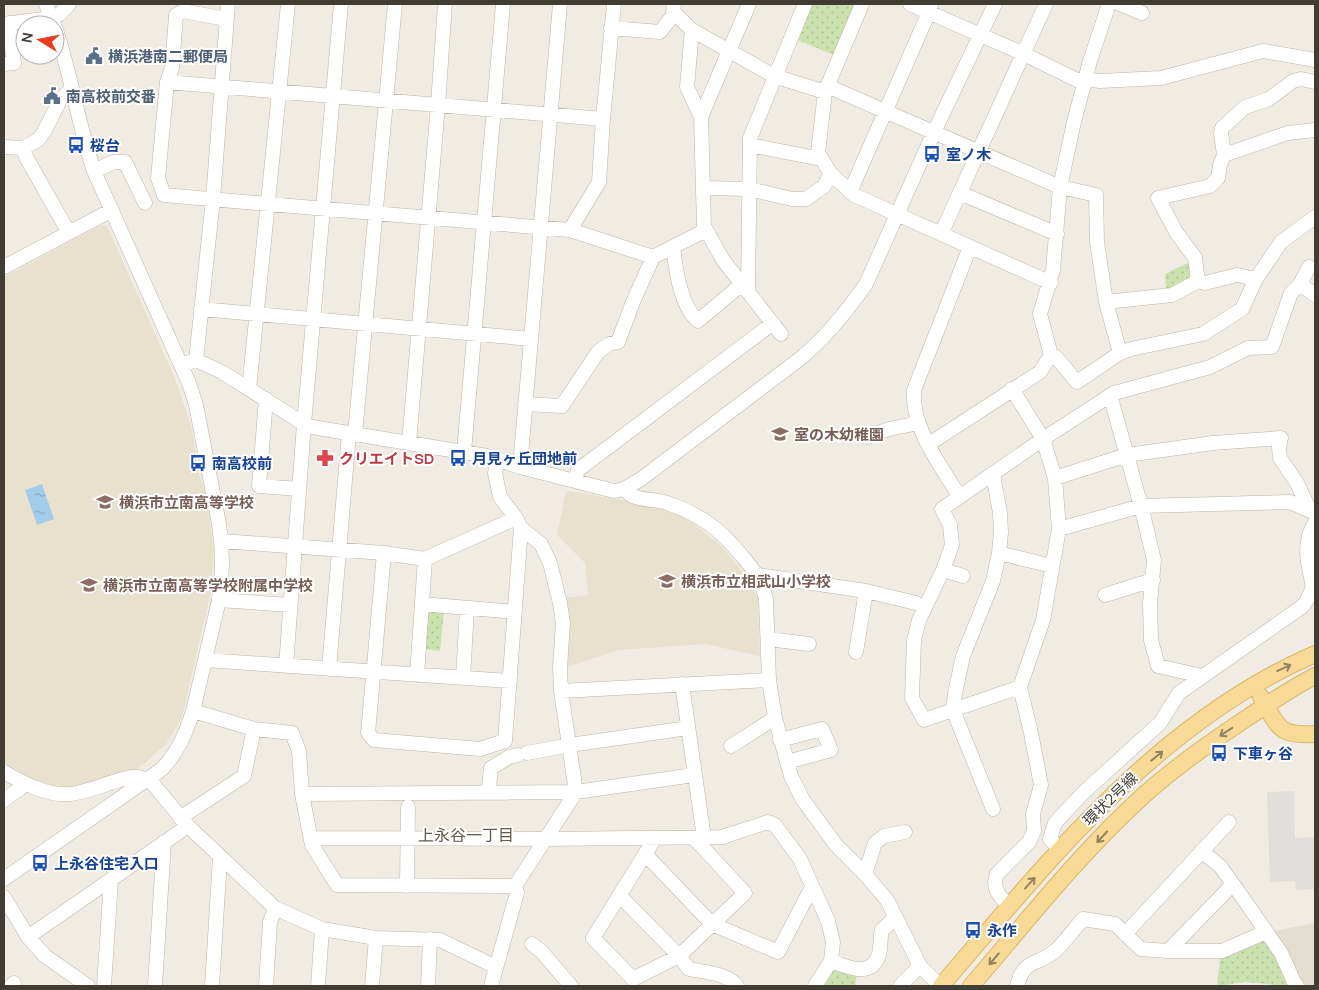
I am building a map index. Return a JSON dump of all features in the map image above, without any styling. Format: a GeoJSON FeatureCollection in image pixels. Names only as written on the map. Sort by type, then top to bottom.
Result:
{"type":"FeatureCollection","features":[{"type":"Feature","properties":{"kind":"main road","name":"環状2号線"},"geometry":{"type":"LineString","coordinates":[[940,986],[1060,850],[1100,807],[1136,773],[1208,715],[1254,684],[1315,654]]}},
{"type":"Feature","properties":{"kind":"main road","name":"環状2号線"},"geometry":{"type":"LineString","coordinates":[[972,986],[1058,884],[1124,814],[1174,770],[1218,737],[1266,705],[1315,676]]}},
{"type":"Feature","properties":{"kind":"main road"},"geometry":{"type":"LineString","coordinates":[[1254,684],[1276,725],[1290,733],[1315,734]]}},
{"type":"Feature","properties":{"kind":"street"},"geometry":{"type":"LineString","coordinates":[[59,15],[69,4]]}},
{"type":"Feature","properties":{"kind":"street"},"geometry":{"type":"LineString","coordinates":[[196,360],[213,199],[228,4]]}},
{"type":"Feature","properties":{"kind":"street"},"geometry":{"type":"LineString","coordinates":[[249,389],[288,4]]}},
{"type":"Feature","properties":{"kind":"street"},"geometry":{"type":"LineString","coordinates":[[286,666],[304,424],[341,4]]}},
{"type":"Feature","properties":{"kind":"street"},"geometry":{"type":"LineString","coordinates":[[329,669],[339,550],[365,324],[395,4]]}},
{"type":"Feature","properties":{"kind":"street"},"geometry":{"type":"LineString","coordinates":[[409,443],[445,4]]}},
{"type":"Feature","properties":{"kind":"street"},"geometry":{"type":"LineString","coordinates":[[464,452],[503,4]]}},
{"type":"Feature","properties":{"kind":"street"},"geometry":{"type":"LineString","coordinates":[[520,468],[560,4]]}},
{"type":"Feature","properties":{"kind":"street"},"geometry":{"type":"LineString","coordinates":[[570,230],[599,182],[614,4]]}},
{"type":"Feature","properties":{"kind":"street"},"geometry":{"type":"LineString","coordinates":[[701,117],[749,4]]}},
{"type":"Feature","properties":{"kind":"street"},"geometry":{"type":"LineString","coordinates":[[745,288],[750,138],[805,4]]}},
{"type":"Feature","properties":{"kind":"street"},"geometry":{"type":"LineString","coordinates":[[862,4],[826,89],[818,154],[831,174],[854,196],[1051,282]]}},
{"type":"Feature","properties":{"kind":"street"},"geometry":{"type":"LineString","coordinates":[[910,4],[930,8],[980,35],[1085,81],[1161,78],[1263,51],[1315,60]]}},
{"type":"Feature","properties":{"kind":"street"},"geometry":{"type":"LineString","coordinates":[[182,365],[196,360],[312,427],[464,452],[498,459],[520,468],[614,491],[624,489],[641,479],[733,405],[818,343],[839,320],[866,284],[994,4]]}},
{"type":"Feature","properties":{"kind":"street"},"geometry":{"type":"LineString","coordinates":[[941,234],[1046,4]]}},
{"type":"Feature","properties":{"kind":"street"},"geometry":{"type":"LineString","coordinates":[[928,444],[1040,372],[1051,354],[1040,314],[1051,282],[1060,186],[1085,81],[1109,4]]}},
{"type":"Feature","properties":{"kind":"street"},"geometry":{"type":"LineString","coordinates":[[1120,4],[1142,13]]}},
{"type":"Feature","properties":{"kind":"street"},"geometry":{"type":"LineString","coordinates":[[850,192],[930,8]]}},
{"type":"Feature","properties":{"kind":"street"},"geometry":{"type":"LineString","coordinates":[[611,28],[660,32],[675,9],[692,30],[774,76],[826,89],[934,132],[1060,186],[1096,195],[1096,242],[1106,302],[1120,353]]}},
{"type":"Feature","properties":{"kind":"street"},"geometry":{"type":"LineString","coordinates":[[226,18],[183,11],[176,15],[172,68],[167,82],[158,178],[164,195],[570,230],[654,257]]}},
{"type":"Feature","properties":{"kind":"street"},"geometry":{"type":"LineString","coordinates":[[4,64],[14,63],[7,24]]}},
{"type":"Feature","properties":{"kind":"street"},"geometry":{"type":"LineString","coordinates":[[575,481],[578,470],[711,373],[777,328],[722,260],[704,226],[701,117],[687,87],[692,30]]}},
{"type":"Feature","properties":{"kind":"street"},"geometry":{"type":"LineString","coordinates":[[4,879],[162,769],[172,758],[181,744],[193,711],[219,600],[223,563],[222,541],[214,492],[196,404],[182,365],[94,171],[65,59]]}},
{"type":"Feature","properties":{"kind":"street"},"geometry":{"type":"LineString","coordinates":[[1198,280],[1195,258],[1176,232],[1158,198],[1210,186],[1218,178],[1224,156],[1222,128],[1245,107],[1269,99],[1293,81],[1301,79],[1315,82]]}},
{"type":"Feature","properties":{"kind":"street"},"geometry":{"type":"LineString","coordinates":[[167,82],[603,119]]}},
{"type":"Feature","properties":{"kind":"street"},"geometry":{"type":"LineString","coordinates":[[4,147],[23,148],[38,140],[60,100],[72,88]]}},
{"type":"Feature","properties":{"kind":"street"},"geometry":{"type":"LineString","coordinates":[[1224,156],[1288,133],[1315,130]]}},
{"type":"Feature","properties":{"kind":"street"},"geometry":{"type":"LineString","coordinates":[[750,145],[821,159]]}},
{"type":"Feature","properties":{"kind":"street"},"geometry":{"type":"LineString","coordinates":[[23,148],[26,157],[69,233]]}},
{"type":"Feature","properties":{"kind":"street"},"geometry":{"type":"LineString","coordinates":[[94,171],[114,162],[125,162],[145,203]]}},
{"type":"Feature","properties":{"kind":"street"},"geometry":{"type":"LineString","coordinates":[[703,188],[749,189],[792,199],[806,199],[824,186],[831,174]]}},
{"type":"Feature","properties":{"kind":"street"},"geometry":{"type":"LineString","coordinates":[[960,193],[1057,234]]}},
{"type":"Feature","properties":{"kind":"street"},"geometry":{"type":"LineString","coordinates":[[4,267],[112,210]]}},
{"type":"Feature","properties":{"kind":"street"},"geometry":{"type":"LineString","coordinates":[[1051,354],[1056,356],[1078,382],[1120,353],[1203,334],[1242,309],[1256,279],[1281,242],[1315,217]]}},
{"type":"Feature","properties":{"kind":"street"},"geometry":{"type":"LineString","coordinates":[[525,404],[562,406],[598,352],[608,344],[618,342],[633,302],[654,257],[706,230]]}},
{"type":"Feature","properties":{"kind":"street"},"geometry":{"type":"LineString","coordinates":[[673,247],[678,283],[693,316],[698,321],[745,288]]}},
{"type":"Feature","properties":{"kind":"street"},"geometry":{"type":"LineString","coordinates":[[959,496],[928,444],[919,422],[913,399],[914,390],[970,247]]}},
{"type":"Feature","properties":{"kind":"street"},"geometry":{"type":"LineString","coordinates":[[1020,687],[924,720],[912,698],[914,640],[919,620],[943,570],[952,545],[950,525],[942,509],[1114,392],[1210,367],[1248,348],[1272,347],[1291,294],[1300,284],[1309,267]]}},
{"type":"Feature","properties":{"kind":"street"},"geometry":{"type":"LineString","coordinates":[[1198,280],[1205,283],[1237,275],[1256,279]]}},
{"type":"Feature","properties":{"kind":"street"},"geometry":{"type":"LineString","coordinates":[[1106,302],[1172,295],[1198,280]]}},
{"type":"Feature","properties":{"kind":"street"},"geometry":{"type":"LineString","coordinates":[[1300,284],[1315,295]]}},
{"type":"Feature","properties":{"kind":"street"},"geometry":{"type":"LineString","coordinates":[[202,309],[531,339]]}},
{"type":"Feature","properties":{"kind":"street"},"geometry":{"type":"LineString","coordinates":[[1009,906],[996,890],[995,879],[997,874],[1029,842],[1034,831],[1033,814],[1041,785],[1020,687],[1043,620],[1059,529],[1055,478],[1043,439],[1012,389]]}},
{"type":"Feature","properties":{"kind":"street"},"geometry":{"type":"LineString","coordinates":[[1110,395],[1142,506],[1154,560],[1150,603],[1151,640],[1158,666],[1202,676]]}},
{"type":"Feature","properties":{"kind":"street"},"geometry":{"type":"LineString","coordinates":[[266,399],[259,486],[299,489]]}},
{"type":"Feature","properties":{"kind":"street"},"geometry":{"type":"LineString","coordinates":[[867,437],[889,429],[919,422]]}},
{"type":"Feature","properties":{"kind":"street"},"geometry":{"type":"LineString","coordinates":[[1055,478],[1127,455],[1214,443],[1281,438],[1279,447],[1280,458],[1297,483],[1312,512]]}},
{"type":"Feature","properties":{"kind":"street"},"geometry":{"type":"LineString","coordinates":[[491,986],[508,936],[517,893],[515,886],[576,792],[561,691],[560,667],[563,622],[560,603],[550,562],[541,544],[519,523],[500,497],[495,473],[498,459]]}},
{"type":"Feature","properties":{"kind":"street"},"geometry":{"type":"LineString","coordinates":[[993,474],[1000,513],[1001,533],[998,553],[993,581],[963,656],[953,710],[993,809]]}},
{"type":"Feature","properties":{"kind":"street"},"geometry":{"type":"LineString","coordinates":[[624,489],[633,496],[659,500],[686,510],[711,524],[732,543],[758,575],[764,586],[766,599],[769,680],[775,718],[791,776],[803,800],[836,845],[865,874],[887,900],[920,966],[940,986]]}},
{"type":"Feature","properties":{"kind":"street"},"geometry":{"type":"LineString","coordinates":[[1059,529],[1142,506],[1290,502],[1312,512]]}},
{"type":"Feature","properties":{"kind":"street"},"geometry":{"type":"LineString","coordinates":[[222,541],[384,553],[426,559],[519,523]]}},
{"type":"Feature","properties":{"kind":"street"},"geometry":{"type":"LineString","coordinates":[[384,553],[368,733],[374,740],[480,749],[505,740],[515,612],[519,523]]}},
{"type":"Feature","properties":{"kind":"street"},"geometry":{"type":"LineString","coordinates":[[1060,850],[1050,839],[1055,824],[1083,793],[1160,723],[1179,693],[1303,606],[1312,588],[1307,560],[1307,541],[1308,535],[1315,523]]}},
{"type":"Feature","properties":{"kind":"street"},"geometry":{"type":"LineString","coordinates":[[998,553],[1052,566]]}},
{"type":"Feature","properties":{"kind":"street"},"geometry":{"type":"LineString","coordinates":[[417,675],[426,559]]}},
{"type":"Feature","properties":{"kind":"street"},"geometry":{"type":"LineString","coordinates":[[943,570],[963,576]]}},
{"type":"Feature","properties":{"kind":"street"},"geometry":{"type":"LineString","coordinates":[[758,575],[866,591],[916,602]]}},
{"type":"Feature","properties":{"kind":"street"},"geometry":{"type":"LineString","coordinates":[[1105,595],[1153,580]]}},
{"type":"Feature","properties":{"kind":"street"},"geometry":{"type":"LineString","coordinates":[[856,652],[866,591]]}},
{"type":"Feature","properties":{"kind":"street"},"geometry":{"type":"LineString","coordinates":[[219,600],[290,605]]}},
{"type":"Feature","properties":{"kind":"street"},"geometry":{"type":"LineString","coordinates":[[422,604],[515,612]]}},
{"type":"Feature","properties":{"kind":"street"},"geometry":{"type":"LineString","coordinates":[[463,678],[467,608]]}},
{"type":"Feature","properties":{"kind":"street"},"geometry":{"type":"LineString","coordinates":[[768,638],[810,644]]}},
{"type":"Feature","properties":{"kind":"street"},"geometry":{"type":"LineString","coordinates":[[206,660],[510,681]]}},
{"type":"Feature","properties":{"kind":"street"},"geometry":{"type":"LineString","coordinates":[[561,691],[769,680]]}},
{"type":"Feature","properties":{"kind":"street"},"geometry":{"type":"LineString","coordinates":[[655,838],[593,938],[633,979],[679,956],[745,893],[699,838],[694,775],[682,684]]}},
{"type":"Feature","properties":{"kind":"street"},"geometry":{"type":"LineString","coordinates":[[193,711],[254,729],[292,733],[299,751],[302,794],[312,845],[337,885],[515,886]]}},
{"type":"Feature","properties":{"kind":"street"},"geometry":{"type":"LineString","coordinates":[[731,746],[775,718]]}},
{"type":"Feature","properties":{"kind":"street"},"geometry":{"type":"LineString","coordinates":[[489,790],[491,768],[510,757],[570,745],[688,728]]}},
{"type":"Feature","properties":{"kind":"street"},"geometry":{"type":"LineString","coordinates":[[28,937],[164,842],[184,822],[244,776],[254,729]]}},
{"type":"Feature","properties":{"kind":"street"},"geometry":{"type":"LineString","coordinates":[[780,740],[822,729],[831,750],[787,762]]}},
{"type":"Feature","properties":{"kind":"street"},"geometry":{"type":"LineString","coordinates":[[4,772],[26,784],[53,793],[69,795],[90,791],[138,776],[147,779],[184,822],[274,908],[322,930],[376,938],[440,940],[496,968]]}},
{"type":"Feature","properties":{"kind":"street"},"geometry":{"type":"LineString","coordinates":[[302,794],[489,790],[576,792],[694,775]]}},
{"type":"Feature","properties":{"kind":"street"},"geometry":{"type":"LineString","coordinates":[[4,800],[26,784]]}},
{"type":"Feature","properties":{"kind":"street"},"geometry":{"type":"LineString","coordinates":[[407,886],[408,807]]}},
{"type":"Feature","properties":{"kind":"street"},"geometry":{"type":"LineString","coordinates":[[310,838],[722,838],[768,822],[775,825],[800,859],[828,921],[833,942],[831,961],[815,986]]}},
{"type":"Feature","properties":{"kind":"street"},"geometry":{"type":"LineString","coordinates":[[1125,934],[1229,822]]}},
{"type":"Feature","properties":{"kind":"street"},"geometry":{"type":"LineString","coordinates":[[865,874],[875,843],[884,836],[905,832]]}},
{"type":"Feature","properties":{"kind":"street"},"geometry":{"type":"LineString","coordinates":[[155,986],[164,842]]}},
{"type":"Feature","properties":{"kind":"street"},"geometry":{"type":"LineString","coordinates":[[1202,851],[1220,866],[1233,884],[1280,953],[1297,986]]}},
{"type":"Feature","properties":{"kind":"street"},"geometry":{"type":"LineString","coordinates":[[645,854],[712,924],[778,952],[812,887]]}},
{"type":"Feature","properties":{"kind":"street"},"geometry":{"type":"LineString","coordinates":[[212,986],[220,858]]}},
{"type":"Feature","properties":{"kind":"street"},"geometry":{"type":"LineString","coordinates":[[104,986],[110,880]]}},
{"type":"Feature","properties":{"kind":"street"},"geometry":{"type":"LineString","coordinates":[[1168,951],[1233,884]]}},
{"type":"Feature","properties":{"kind":"street"},"geometry":{"type":"LineString","coordinates":[[619,895],[679,956],[689,969],[715,974],[733,982],[736,986]]}},
{"type":"Feature","properties":{"kind":"street"},"geometry":{"type":"LineString","coordinates":[[4,897],[28,937],[45,956],[88,986]]}},
{"type":"Feature","properties":{"kind":"street"},"geometry":{"type":"LineString","coordinates":[[266,986],[270,922],[274,908]]}},
{"type":"Feature","properties":{"kind":"street"},"geometry":{"type":"LineString","coordinates":[[831,961],[855,970],[872,966],[879,954],[882,930],[896,917]]}},
{"type":"Feature","properties":{"kind":"street"},"geometry":{"type":"LineString","coordinates":[[1017,986],[1020,976],[1029,964],[1054,951],[1084,919],[1115,924],[1141,949],[1168,951],[1222,951],[1266,932]]}},
{"type":"Feature","properties":{"kind":"street"},"geometry":{"type":"LineString","coordinates":[[318,986],[322,930]]}},
{"type":"Feature","properties":{"kind":"street"},"geometry":{"type":"LineString","coordinates":[[372,986],[376,938]]}},
{"type":"Feature","properties":{"kind":"street"},"geometry":{"type":"LineString","coordinates":[[428,986],[430,939]]}},
{"type":"Feature","properties":{"kind":"street"},"geometry":{"type":"LineString","coordinates":[[532,944],[542,952],[567,984]]}},
{"type":"Feature","properties":{"kind":"street"},"geometry":{"type":"LineString","coordinates":[[900,986],[920,966]]}},
{"type":"Feature","properties":{"kind":"shaded area","name":"横浜市立南高等学校"},"geometry":{"type":"Polygon","coordinates":[[[101,225],[107,226],[174,376],[191,425],[199,474],[205,488],[214,550],[211,592],[182,717],[167,743],[144,764],[134,770],[134,772],[82,789],[52,788],[4,768],[4,277],[101,225]]]}},
{"type":"Feature","properties":{"kind":"shaded area","name":"横浜市立相武山小学校"},"geometry":{"type":"Polygon","coordinates":[[[566,491],[652,505],[676,513],[693,523],[721,546],[739,567],[758,598],[760,656],[705,644],[619,650],[567,667],[569,627],[564,598],[588,595],[585,563],[557,535],[566,491]]]}},
{"type":"Feature","properties":{"kind":"shaded area"},"geometry":{"type":"Polygon","coordinates":[[[1294,791],[1295,838],[1315,837],[1315,889],[1296,890],[1295,881],[1270,882],[1267,792],[1294,791]]]}},
{"type":"Feature","properties":{"kind":"shaded area"},"geometry":{"type":"Polygon","coordinates":[[[1315,923],[1315,986],[1305,986],[1297,976],[1286,948],[1274,931],[1315,923]]]}},
{"type":"Feature","properties":{"kind":"green space"},"geometry":{"type":"Polygon","coordinates":[[[809,4],[856,4],[834,55],[795,39],[809,4]]]}},
{"type":"Feature","properties":{"kind":"green space"},"geometry":{"type":"Polygon","coordinates":[[[1192,261],[1195,279],[1166,293],[1165,274],[1192,261]]]}},
{"type":"Feature","properties":{"kind":"green space"},"geometry":{"type":"Polygon","coordinates":[[[431,609],[444,610],[440,651],[423,649],[427,612],[431,609]]]}},
{"type":"Feature","properties":{"kind":"green space"},"geometry":{"type":"Polygon","coordinates":[[[1264,940],[1277,960],[1287,986],[1245,982],[1217,986],[1220,959],[1264,940]]]}},
{"type":"Feature","properties":{"kind":"green space"},"geometry":{"type":"Polygon","coordinates":[[[833,966],[857,974],[855,986],[820,986],[833,966]]]}},
{"type":"Feature","properties":{"kind":"water"},"geometry":{"type":"Polygon","coordinates":[[[42,484],[54,519],[37,525],[25,490],[42,484]]]}},
{"type":"Feature","properties":{"kind":"place","name":"横浜港南二郵便局"},"geometry":{"type":"Point","coordinates":[94,56]}},
{"type":"Feature","properties":{"kind":"place","name":"南高校前交番"},"geometry":{"type":"Point","coordinates":[52,96]}},
{"type":"Feature","properties":{"kind":"place","name":"桜台"},"geometry":{"type":"Point","coordinates":[76,145]}},
{"type":"Feature","properties":{"kind":"place","name":"室ノ木"},"geometry":{"type":"Point","coordinates":[932,154]}},
{"type":"Feature","properties":{"kind":"place","name":"室の木幼稚園"},"geometry":{"type":"Point","coordinates":[780,434]}},
{"type":"Feature","properties":{"kind":"place","name":"クリエイトSD"},"geometry":{"type":"Point","coordinates":[325,458]}},
{"type":"Feature","properties":{"kind":"place","name":"月見ヶ丘団地前"},"geometry":{"type":"Point","coordinates":[458,458]}},
{"type":"Feature","properties":{"kind":"place","name":"南高校前"},"geometry":{"type":"Point","coordinates":[198,463]}},
{"type":"Feature","properties":{"kind":"place","name":"横浜市立南高等学校"},"geometry":{"type":"Point","coordinates":[105,502]}},
{"type":"Feature","properties":{"kind":"place","name":"横浜市立相武山小学校"},"geometry":{"type":"Point","coordinates":[667,581]}},
{"type":"Feature","properties":{"kind":"place","name":"横浜市立南高等学校附属中学校"},"geometry":{"type":"Point","coordinates":[89,585]}},
{"type":"Feature","properties":{"kind":"place","name":"下車ヶ谷"},"geometry":{"type":"Point","coordinates":[1219,753]}},
{"type":"Feature","properties":{"kind":"place","name":"上永谷住宅入口"},"geometry":{"type":"Point","coordinates":[40,863]}},
{"type":"Feature","properties":{"kind":"place","name":"永作"},"geometry":{"type":"Point","coordinates":[973,930]}},
{"type":"Feature","properties":{"kind":"district","name":"上永谷一丁目"},"geometry":{"type":"Point","coordinates":[466,835]}}]}
